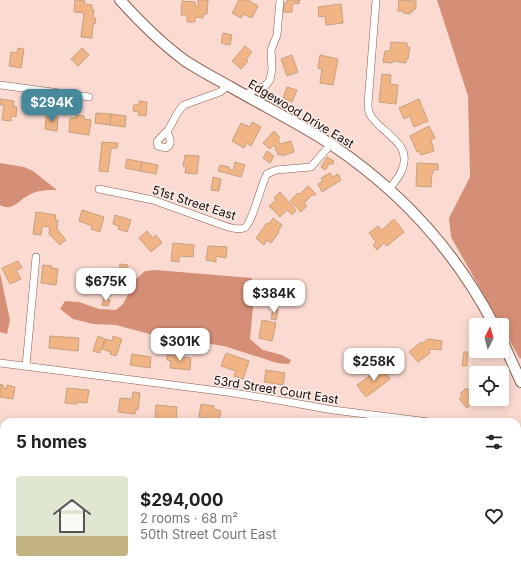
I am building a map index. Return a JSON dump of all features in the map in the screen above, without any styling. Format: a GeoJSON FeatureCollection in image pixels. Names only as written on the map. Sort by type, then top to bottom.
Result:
{"type":"FeatureCollection","features":[{"type":"Feature","properties":{"kind":"street","name":"Edgewood Drive East"},"geometry":{"type":"LineString","coordinates":[[120,0],[160,41],[176,54],[203,72],[331,144],[390,188],[427,226],[456,262],[479,297],[490,318]]}},
{"type":"Feature","properties":{"kind":"street"},"geometry":{"type":"LineString","coordinates":[[243,95],[265,86],[270,80],[272,69],[271,50],[278,35],[280,0]]}},
{"type":"Feature","properties":{"kind":"street"},"geometry":{"type":"LineString","coordinates":[[376,0],[368,104],[371,116],[393,137],[400,146],[404,159],[402,170],[390,188]]}},
{"type":"Feature","properties":{"kind":"street"},"geometry":{"type":"LineString","coordinates":[[0,85],[89,97]]}},
{"type":"Feature","properties":{"kind":"street"},"geometry":{"type":"LineString","coordinates":[[167,132],[177,112],[184,105],[220,92],[228,86]]}},
{"type":"Feature","properties":{"kind":"street","name":"51st Street East"},"geometry":{"type":"LineString","coordinates":[[99,189],[153,200],[225,226],[243,228],[248,225],[252,216],[267,174],[276,170],[311,166],[331,144]]}},
{"type":"Feature","properties":{"kind":"street"},"geometry":{"type":"LineString","coordinates":[[26,366],[36,257]]}},
{"type":"Feature","properties":{"kind":"street"},"geometry":{"type":"LineString","coordinates":[[509,355],[521,382]]}},
{"type":"Feature","properties":{"kind":"street","name":"53rd Street Court East"},"geometry":{"type":"LineString","coordinates":[[0,363],[227,392],[378,418]]}},
{"type":"Feature","properties":{"kind":"shaded area"},"geometry":{"type":"Polygon","coordinates":[[[437,0],[521,0],[520,359],[509,340],[509,318],[497,318],[451,237],[449,218],[470,177],[468,96],[437,0]]]}},
{"type":"Feature","properties":{"kind":"shaded area"},"geometry":{"type":"Polygon","coordinates":[[[0,163],[24,167],[33,171],[57,190],[46,190],[32,193],[9,207],[0,205],[0,163]]]}},
{"type":"Feature","properties":{"kind":"shaded area"},"geometry":{"type":"Polygon","coordinates":[[[156,270],[251,278],[255,285],[250,339],[263,350],[282,355],[291,360],[289,364],[277,363],[224,346],[157,336],[116,325],[93,324],[73,319],[60,309],[65,301],[79,302],[99,309],[116,310],[123,304],[136,279],[145,271],[156,270]]]}},
{"type":"Feature","properties":{"kind":"shaded area"},"geometry":{"type":"Polygon","coordinates":[[[0,273],[10,320],[7,334],[0,332],[0,273]]]}},
{"type":"Feature","properties":{"kind":"building"},"geometry":{"type":"Polygon","coordinates":[[[75,0],[85,1],[84,4],[92,5],[92,10],[94,10],[93,18],[96,18],[95,24],[93,24],[92,38],[81,37],[84,13],[74,12],[75,0]]]}},
{"type":"Feature","properties":{"kind":"building"},"geometry":{"type":"Polygon","coordinates":[[[198,0],[208,0],[207,14],[204,14],[203,18],[195,17],[195,22],[187,22],[187,15],[181,15],[182,1],[195,2],[195,6],[198,6],[198,0]]]}},
{"type":"Feature","properties":{"kind":"building"},"geometry":{"type":"Polygon","coordinates":[[[239,0],[248,0],[258,6],[252,18],[243,14],[241,18],[232,13],[239,0]]]}},
{"type":"Feature","properties":{"kind":"building"},"geometry":{"type":"Polygon","coordinates":[[[287,0],[299,0],[299,4],[295,3],[292,6],[292,12],[283,12],[284,3],[287,3],[287,0]]]}},
{"type":"Feature","properties":{"kind":"building"},"geometry":{"type":"Polygon","coordinates":[[[399,0],[416,1],[416,9],[413,9],[413,12],[410,12],[410,14],[403,13],[403,11],[398,11],[399,0]]]}},
{"type":"Feature","properties":{"kind":"building"},"geometry":{"type":"Polygon","coordinates":[[[341,4],[343,23],[326,25],[325,16],[319,17],[318,7],[341,4]]]}},
{"type":"Feature","properties":{"kind":"building"},"geometry":{"type":"Polygon","coordinates":[[[223,33],[232,35],[230,45],[221,43],[223,33]]]}},
{"type":"Feature","properties":{"kind":"building"},"geometry":{"type":"Polygon","coordinates":[[[391,42],[407,43],[407,47],[410,47],[406,63],[393,61],[392,63],[383,62],[385,51],[390,51],[391,42]]]}},
{"type":"Feature","properties":{"kind":"building"},"geometry":{"type":"Polygon","coordinates":[[[245,46],[252,52],[246,60],[248,61],[241,69],[232,61],[245,46]]]}},
{"type":"Feature","properties":{"kind":"building"},"geometry":{"type":"Polygon","coordinates":[[[18,48],[24,49],[21,68],[9,66],[11,52],[17,53],[18,48]]]}},
{"type":"Feature","properties":{"kind":"building"},"geometry":{"type":"Polygon","coordinates":[[[82,48],[89,55],[78,66],[71,59],[82,48]]]}},
{"type":"Feature","properties":{"kind":"building"},"geometry":{"type":"Polygon","coordinates":[[[292,55],[298,72],[287,76],[281,59],[292,55]]]}},
{"type":"Feature","properties":{"kind":"building"},"geometry":{"type":"Polygon","coordinates":[[[320,55],[338,59],[333,85],[320,83],[322,69],[318,68],[320,55]]]}},
{"type":"Feature","properties":{"kind":"building"},"geometry":{"type":"Polygon","coordinates":[[[382,74],[391,75],[390,84],[398,85],[396,104],[379,102],[382,74]]]}},
{"type":"Feature","properties":{"kind":"building"},"geometry":{"type":"Polygon","coordinates":[[[287,87],[297,90],[292,102],[283,98],[287,87]]]}},
{"type":"Feature","properties":{"kind":"building"},"geometry":{"type":"Polygon","coordinates":[[[0,99],[14,101],[13,106],[17,107],[16,117],[11,116],[11,121],[2,120],[4,105],[0,105],[0,99]]]}},
{"type":"Feature","properties":{"kind":"building"},"geometry":{"type":"Polygon","coordinates":[[[419,99],[428,121],[414,127],[410,116],[404,119],[399,108],[419,99]]]}},
{"type":"Feature","properties":{"kind":"building"},"geometry":{"type":"Polygon","coordinates":[[[139,101],[147,102],[146,116],[138,115],[139,112],[133,111],[134,105],[139,105],[139,101]]]}},
{"type":"Feature","properties":{"kind":"building"},"geometry":{"type":"Polygon","coordinates":[[[96,113],[111,114],[110,125],[95,123],[96,113]]]}},
{"type":"Feature","properties":{"kind":"building"},"geometry":{"type":"Polygon","coordinates":[[[111,114],[126,116],[125,127],[110,125],[111,114]]]}},
{"type":"Feature","properties":{"kind":"building"},"geometry":{"type":"Polygon","coordinates":[[[76,115],[84,116],[84,119],[91,120],[89,135],[69,132],[70,118],[76,118],[76,115]]]}},
{"type":"Feature","properties":{"kind":"building"},"geometry":{"type":"Polygon","coordinates":[[[46,116],[58,117],[57,131],[45,129],[46,116]]]}},
{"type":"Feature","properties":{"kind":"building"},"geometry":{"type":"Polygon","coordinates":[[[252,122],[261,127],[251,146],[247,143],[244,148],[232,141],[241,123],[250,127],[252,122]]]}},
{"type":"Feature","properties":{"kind":"building"},"geometry":{"type":"Polygon","coordinates":[[[429,126],[435,138],[431,140],[434,151],[421,155],[419,151],[417,152],[410,136],[429,126]]]}},
{"type":"Feature","properties":{"kind":"building"},"geometry":{"type":"Polygon","coordinates":[[[274,131],[280,138],[278,140],[280,144],[291,141],[294,152],[282,156],[282,154],[278,155],[274,145],[270,149],[263,143],[274,131]]]}},
{"type":"Feature","properties":{"kind":"building"},"geometry":{"type":"Polygon","coordinates":[[[102,142],[118,143],[117,148],[111,148],[108,172],[99,171],[102,142]]]}},
{"type":"Feature","properties":{"kind":"building"},"geometry":{"type":"Polygon","coordinates":[[[267,151],[274,156],[270,163],[263,158],[267,151]]]}},
{"type":"Feature","properties":{"kind":"building"},"geometry":{"type":"Polygon","coordinates":[[[185,155],[199,156],[197,174],[185,173],[186,166],[183,166],[185,155]]]}},
{"type":"Feature","properties":{"kind":"building"},"geometry":{"type":"Polygon","coordinates":[[[327,157],[334,161],[332,165],[330,163],[325,170],[321,167],[327,157]]]}},
{"type":"Feature","properties":{"kind":"building"},"geometry":{"type":"Polygon","coordinates":[[[127,159],[142,162],[140,171],[125,168],[127,159]]]}},
{"type":"Feature","properties":{"kind":"building"},"geometry":{"type":"Polygon","coordinates":[[[142,162],[158,165],[156,174],[140,171],[142,162]]]}},
{"type":"Feature","properties":{"kind":"building"},"geometry":{"type":"Polygon","coordinates":[[[235,162],[245,165],[241,177],[218,171],[220,165],[229,167],[229,169],[233,171],[235,162]]]}},
{"type":"Feature","properties":{"kind":"building"},"geometry":{"type":"Polygon","coordinates":[[[417,163],[438,164],[438,170],[433,170],[433,174],[432,173],[431,187],[416,186],[417,163]]]}},
{"type":"Feature","properties":{"kind":"building"},"geometry":{"type":"Polygon","coordinates":[[[330,173],[333,177],[338,174],[341,180],[322,192],[318,184],[323,181],[321,178],[330,173]]]}},
{"type":"Feature","properties":{"kind":"building"},"geometry":{"type":"Polygon","coordinates":[[[213,177],[221,179],[219,191],[211,190],[213,177]]]}},
{"type":"Feature","properties":{"kind":"building"},"geometry":{"type":"Polygon","coordinates":[[[308,186],[316,194],[314,196],[312,195],[304,203],[307,206],[301,212],[290,201],[308,186]]]}},
{"type":"Feature","properties":{"kind":"building"},"geometry":{"type":"Polygon","coordinates":[[[280,192],[296,210],[292,215],[287,210],[280,217],[269,206],[276,200],[274,198],[280,192]]]}},
{"type":"Feature","properties":{"kind":"building"},"geometry":{"type":"Polygon","coordinates":[[[82,210],[104,217],[100,232],[91,229],[92,226],[79,221],[82,210]]]}},
{"type":"Feature","properties":{"kind":"building"},"geometry":{"type":"Polygon","coordinates":[[[36,212],[56,215],[55,220],[58,220],[57,229],[66,240],[60,245],[49,234],[50,227],[42,226],[41,235],[33,234],[36,212]]]}},
{"type":"Feature","properties":{"kind":"building"},"geometry":{"type":"Polygon","coordinates":[[[115,215],[131,220],[127,232],[118,229],[119,226],[113,224],[115,215]]]}},
{"type":"Feature","properties":{"kind":"building"},"geometry":{"type":"Polygon","coordinates":[[[273,218],[282,225],[271,243],[267,240],[264,245],[256,238],[267,223],[269,224],[273,218]]]}},
{"type":"Feature","properties":{"kind":"building"},"geometry":{"type":"Polygon","coordinates":[[[394,219],[404,232],[387,246],[384,243],[377,250],[373,245],[376,242],[369,233],[378,226],[382,230],[394,219]]]}},
{"type":"Feature","properties":{"kind":"building"},"geometry":{"type":"Polygon","coordinates":[[[147,231],[153,238],[156,235],[162,243],[151,252],[139,238],[147,231]]]}},
{"type":"Feature","properties":{"kind":"building"},"geometry":{"type":"Polygon","coordinates":[[[173,243],[194,245],[193,257],[179,256],[179,262],[171,261],[173,243]]]}},
{"type":"Feature","properties":{"kind":"building"},"geometry":{"type":"Polygon","coordinates":[[[208,246],[227,247],[226,258],[216,256],[216,262],[206,260],[208,246]]]}},
{"type":"Feature","properties":{"kind":"building"},"geometry":{"type":"Polygon","coordinates":[[[18,261],[22,268],[16,270],[21,279],[10,284],[2,268],[18,261]]]}},
{"type":"Feature","properties":{"kind":"building"},"geometry":{"type":"Polygon","coordinates":[[[120,264],[128,265],[127,273],[119,272],[120,264]]]}},
{"type":"Feature","properties":{"kind":"building"},"geometry":{"type":"Polygon","coordinates":[[[43,265],[52,266],[51,268],[58,269],[56,285],[41,283],[43,265]]]}},
{"type":"Feature","properties":{"kind":"building"},"geometry":{"type":"Polygon","coordinates":[[[103,276],[114,278],[112,290],[95,287],[96,278],[102,279],[103,276]]]}},
{"type":"Feature","properties":{"kind":"building"},"geometry":{"type":"Polygon","coordinates":[[[104,298],[110,300],[108,306],[102,305],[104,298]]]}},
{"type":"Feature","properties":{"kind":"building"},"geometry":{"type":"Polygon","coordinates":[[[273,309],[278,310],[276,320],[271,319],[273,309]]]}},
{"type":"Feature","properties":{"kind":"building"},"geometry":{"type":"Polygon","coordinates":[[[262,320],[276,323],[272,341],[259,338],[262,320]]]}},
{"type":"Feature","properties":{"kind":"building"},"geometry":{"type":"Polygon","coordinates":[[[50,336],[79,338],[78,351],[49,348],[50,336]]]}},
{"type":"Feature","properties":{"kind":"building"},"geometry":{"type":"Polygon","coordinates":[[[98,336],[105,339],[100,353],[93,351],[98,336]]]}},
{"type":"Feature","properties":{"kind":"building"},"geometry":{"type":"Polygon","coordinates":[[[113,336],[122,339],[116,356],[110,354],[111,352],[102,349],[106,339],[112,341],[113,336]]]}},
{"type":"Feature","properties":{"kind":"building"},"geometry":{"type":"Polygon","coordinates":[[[428,339],[442,341],[441,350],[431,349],[429,351],[430,353],[418,362],[409,352],[421,342],[423,343],[428,339]]]}},
{"type":"Feature","properties":{"kind":"building"},"geometry":{"type":"Polygon","coordinates":[[[464,352],[468,352],[467,366],[462,366],[464,352]]]}},
{"type":"Feature","properties":{"kind":"building"},"geometry":{"type":"Polygon","coordinates":[[[226,353],[249,361],[243,379],[234,376],[236,371],[221,366],[226,353]]]}},
{"type":"Feature","properties":{"kind":"building"},"geometry":{"type":"Polygon","coordinates":[[[132,354],[151,357],[150,368],[130,365],[132,354]]]}},
{"type":"Feature","properties":{"kind":"building"},"geometry":{"type":"Polygon","coordinates":[[[167,355],[191,358],[190,370],[170,368],[171,361],[167,360],[167,355]]]}},
{"type":"Feature","properties":{"kind":"building"},"geometry":{"type":"Polygon","coordinates":[[[382,367],[390,379],[366,397],[357,385],[382,367]]]}},
{"type":"Feature","properties":{"kind":"building"},"geometry":{"type":"Polygon","coordinates":[[[266,370],[285,373],[283,385],[264,382],[266,370]]]}},
{"type":"Feature","properties":{"kind":"building"},"geometry":{"type":"Polygon","coordinates":[[[0,384],[6,389],[7,385],[15,387],[13,399],[0,397],[0,384]]]}},
{"type":"Feature","properties":{"kind":"building"},"geometry":{"type":"Polygon","coordinates":[[[67,388],[89,390],[87,403],[65,403],[67,388]]]}},
{"type":"Feature","properties":{"kind":"building"},"geometry":{"type":"Polygon","coordinates":[[[466,388],[468,390],[469,389],[469,406],[467,408],[459,399],[462,396],[460,394],[466,388]]]}},
{"type":"Feature","properties":{"kind":"building"},"geometry":{"type":"Polygon","coordinates":[[[133,392],[140,393],[138,410],[135,409],[135,414],[118,412],[120,398],[132,399],[133,392]]]}},
{"type":"Feature","properties":{"kind":"building"},"geometry":{"type":"Polygon","coordinates":[[[201,404],[214,406],[214,409],[221,411],[219,418],[199,417],[201,404]]]}},
{"type":"Feature","properties":{"kind":"building"},"geometry":{"type":"Polygon","coordinates":[[[156,405],[177,407],[176,418],[155,418],[156,405]]]}}]}
